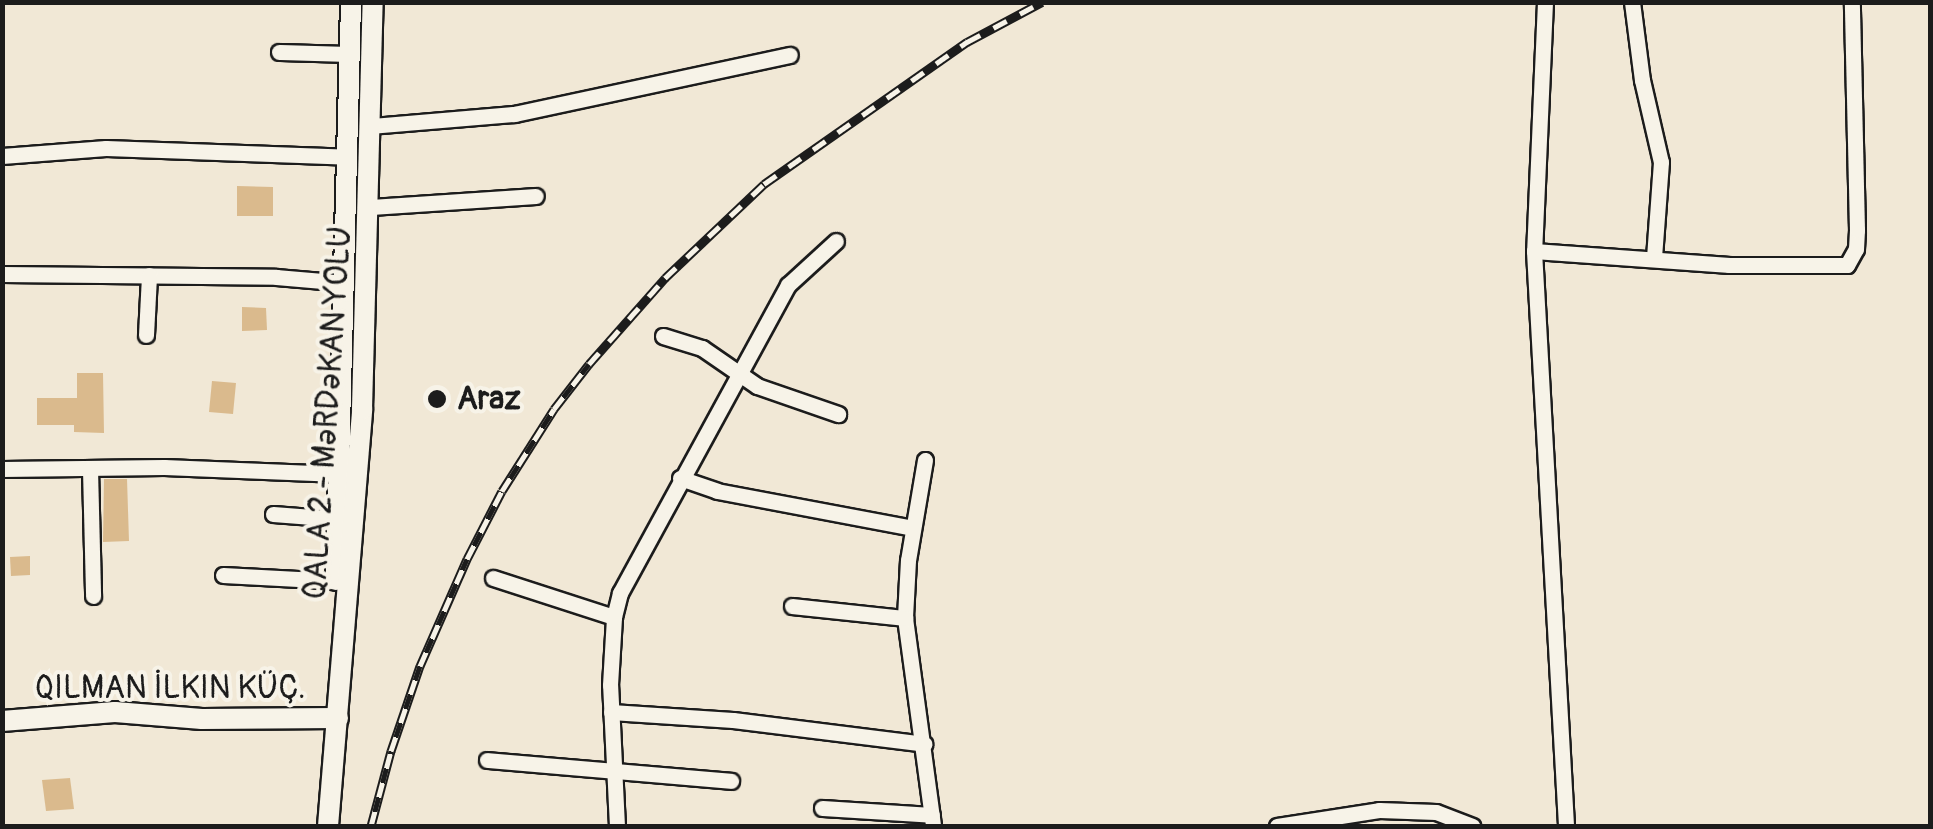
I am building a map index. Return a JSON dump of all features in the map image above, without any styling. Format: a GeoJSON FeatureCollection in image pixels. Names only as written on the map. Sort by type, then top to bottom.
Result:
{"type":"FeatureCollection","features":[{"type":"Feature","properties":{"kind":"main road"},"geometry":{"type":"LineString","coordinates":[[316,826],[332,717],[351,2]]}},
{"type":"Feature","properties":{"kind":"main road","name":"QALA 2 - MƏRDƏKAN YOLU"},"geometry":{"type":"LineString","coordinates":[[328,826],[332,717],[358,481],[370,207],[373,2]]}},
{"type":"Feature","properties":{"kind":"main road"},"geometry":{"type":"LineString","coordinates":[[2,722],[115,712],[202,719],[332,717]]}},
{"type":"Feature","properties":{"kind":"street"},"geometry":{"type":"LineString","coordinates":[[1545,2],[1534,250],[1566,826]]}},
{"type":"Feature","properties":{"kind":"street"},"geometry":{"type":"LineString","coordinates":[[1632,2],[1642,80],[1661,162],[1654,258]]}},
{"type":"Feature","properties":{"kind":"street"},"geometry":{"type":"LineString","coordinates":[[1534,250],[1818,268],[1850,262],[1856,249],[1857,230],[1852,2]]}},
{"type":"Feature","properties":{"kind":"street"},"geometry":{"type":"LineString","coordinates":[[279,52],[350,54]]}},
{"type":"Feature","properties":{"kind":"street"},"geometry":{"type":"LineString","coordinates":[[372,126],[500,116],[790,55]]}},
{"type":"Feature","properties":{"kind":"street"},"geometry":{"type":"LineString","coordinates":[[2,156],[106,148],[348,157]]}},
{"type":"Feature","properties":{"kind":"street"},"geometry":{"type":"LineString","coordinates":[[370,207],[536,196]]}},
{"type":"Feature","properties":{"kind":"street"},"geometry":{"type":"LineString","coordinates":[[616,826],[611,712],[614,617],[632,566],[788,284],[836,241]]}},
{"type":"Feature","properties":{"kind":"street"},"geometry":{"type":"LineString","coordinates":[[2,274],[306,278],[346,283]]}},
{"type":"Feature","properties":{"kind":"street"},"geometry":{"type":"LineString","coordinates":[[146,335],[149,276]]}},
{"type":"Feature","properties":{"kind":"street"},"geometry":{"type":"LineString","coordinates":[[663,336],[702,348],[774,393],[838,414]]}},
{"type":"Feature","properties":{"kind":"street"},"geometry":{"type":"LineString","coordinates":[[822,808],[933,821],[926,744],[905,618],[913,528],[926,460]]}},
{"type":"Feature","properties":{"kind":"street"},"geometry":{"type":"LineString","coordinates":[[2,468],[339,474]]}},
{"type":"Feature","properties":{"kind":"street"},"geometry":{"type":"LineString","coordinates":[[90,468],[93,596]]}},
{"type":"Feature","properties":{"kind":"street"},"geometry":{"type":"LineString","coordinates":[[680,478],[717,491],[913,528]]}},
{"type":"Feature","properties":{"kind":"street"},"geometry":{"type":"LineString","coordinates":[[273,514],[338,519]]}},
{"type":"Feature","properties":{"kind":"street"},"geometry":{"type":"LineString","coordinates":[[223,575],[336,582]]}},
{"type":"Feature","properties":{"kind":"street"},"geometry":{"type":"LineString","coordinates":[[493,578],[614,617]]}},
{"type":"Feature","properties":{"kind":"street"},"geometry":{"type":"LineString","coordinates":[[792,606],[905,618]]}},
{"type":"Feature","properties":{"kind":"street"},"geometry":{"type":"LineString","coordinates":[[611,712],[733,720],[926,744]]}},
{"type":"Feature","properties":{"kind":"street"},"geometry":{"type":"LineString","coordinates":[[487,760],[731,781]]}},
{"type":"Feature","properties":{"kind":"street"},"geometry":{"type":"LineString","coordinates":[[1277,826],[1379,810],[1436,812],[1472,826]]}},
{"type":"Feature","properties":{"kind":"building"},"geometry":{"type":"Polygon","coordinates":[[[237,186],[273,187],[273,216],[237,216],[237,186]]]}},
{"type":"Feature","properties":{"kind":"building"},"geometry":{"type":"Polygon","coordinates":[[[242,307],[266,308],[267,330],[242,331],[242,307]]]}},
{"type":"Feature","properties":{"kind":"building"},"geometry":{"type":"Polygon","coordinates":[[[77,373],[103,373],[104,433],[74,432],[74,425],[37,425],[37,398],[77,398],[77,373]]]}},
{"type":"Feature","properties":{"kind":"building"},"geometry":{"type":"Polygon","coordinates":[[[212,381],[236,383],[233,414],[209,412],[212,381]]]}},
{"type":"Feature","properties":{"kind":"building"},"geometry":{"type":"Polygon","coordinates":[[[104,479],[127,479],[129,541],[103,542],[104,479]]]}},
{"type":"Feature","properties":{"kind":"building"},"geometry":{"type":"Polygon","coordinates":[[[30,556],[30,575],[11,576],[10,557],[30,556]]]}},
{"type":"Feature","properties":{"kind":"building"},"geometry":{"type":"Polygon","coordinates":[[[70,778],[74,809],[46,811],[42,780],[70,778]]]}},
{"type":"Feature","properties":{"kind":"railway"},"geometry":{"type":"LineString","coordinates":[[371,826],[420,666],[467,559],[502,491],[554,409],[589,364],[665,278],[764,184],[967,42],[1042,2]]}},
{"type":"Feature","properties":{"kind":"place","name":"Araz"},"geometry":{"type":"Point","coordinates":[437,399]}}]}
